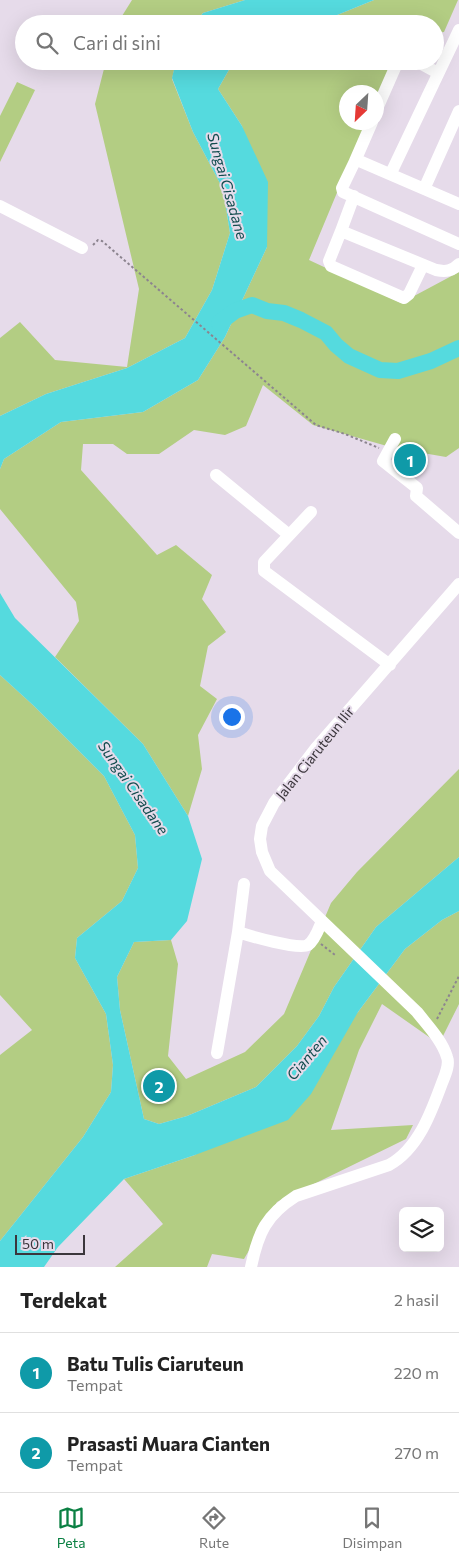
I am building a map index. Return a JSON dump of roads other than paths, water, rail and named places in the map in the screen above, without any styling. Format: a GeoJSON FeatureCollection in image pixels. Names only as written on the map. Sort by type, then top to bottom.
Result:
{"type":"FeatureCollection","features":[{"type":"Feature","properties":{"kind":"street"},"geometry":{"type":"LineString","coordinates":[[444,61],[459,30]]}},
{"type":"Feature","properties":{"kind":"street"},"geometry":{"type":"LineString","coordinates":[[384,93],[394,70]]}},
{"type":"Feature","properties":{"kind":"street"},"geometry":{"type":"LineString","coordinates":[[432,70],[438,73]]}},
{"type":"Feature","properties":{"kind":"street"},"geometry":{"type":"LineString","coordinates":[[391,173],[439,70]]}},
{"type":"Feature","properties":{"kind":"street"},"geometry":{"type":"LineString","coordinates":[[425,188],[459,111]]}},
{"type":"Feature","properties":{"kind":"street"},"geometry":{"type":"LineString","coordinates":[[369,130],[342,188],[343,192],[459,244]]}},
{"type":"Feature","properties":{"kind":"street"},"geometry":{"type":"LineString","coordinates":[[355,161],[361,160],[459,204]]}},
{"type":"Feature","properties":{"kind":"street"},"geometry":{"type":"LineString","coordinates":[[354,196],[329,261],[331,266],[404,298],[409,294],[423,265]]}},
{"type":"Feature","properties":{"kind":"street"},"geometry":{"type":"LineString","coordinates":[[0,206],[82,248]]}},
{"type":"Feature","properties":{"kind":"street"},"geometry":{"type":"LineString","coordinates":[[340,231],[444,272],[452,270],[459,264]]}},
{"type":"Feature","properties":{"kind":"street"},"geometry":{"type":"LineString","coordinates":[[395,439],[383,461],[417,488],[416,496],[459,533]]}},
{"type":"Feature","properties":{"kind":"street"},"geometry":{"type":"LineString","coordinates":[[216,474],[289,535]]}},
{"type":"Feature","properties":{"kind":"street"},"geometry":{"type":"LineString","coordinates":[[311,512],[264,562],[264,571],[390,665]]}},
{"type":"Feature","properties":{"kind":"street","name":"Jalan Ciaruteun Ilir"},"geometry":{"type":"LineString","coordinates":[[251,1267],[265,1224],[283,1204],[296,1196],[389,1165],[401,1158],[430,1115],[447,1070],[448,1058],[443,1046],[417,1012],[270,871],[262,852],[260,838],[262,826],[285,786],[459,584]]}},
{"type":"Feature","properties":{"kind":"street"},"geometry":{"type":"LineString","coordinates":[[216,1053],[238,932],[244,884]]}},
{"type":"Feature","properties":{"kind":"street"},"geometry":{"type":"LineString","coordinates":[[238,932],[281,943],[302,946],[307,945],[327,925]]}},
{"type":"Feature","properties":{"kind":"water"},"geometry":{"type":"Polygon","coordinates":[[[245,0],[374,0],[337,15],[201,15],[245,0]]]}},
{"type":"Feature","properties":{"kind":"water","name":"Sungai Cisadane"},"geometry":{"type":"Polygon","coordinates":[[[174,70],[229,70],[218,89],[242,126],[268,182],[267,247],[225,337],[198,380],[143,412],[61,422],[4,459],[0,469],[0,416],[46,394],[127,368],[185,338],[212,290],[230,233],[223,189],[193,132],[172,78],[174,70]]]}},
{"type":"Feature","properties":{"kind":"water"},"geometry":{"type":"Polygon","coordinates":[[[0,593],[15,618],[143,744],[188,816],[202,859],[187,921],[171,940],[134,942],[117,977],[120,1010],[144,1119],[159,1124],[187,1116],[256,1087],[297,1046],[319,1016],[334,987],[376,927],[459,857],[459,911],[442,920],[405,949],[358,1012],[311,1094],[288,1120],[124,1179],[58,1247],[44,1267],[0,1267],[0,1241],[83,1137],[111,1092],[113,1065],[106,1014],[75,958],[77,938],[122,901],[138,868],[135,835],[104,776],[0,675],[0,593]]]}},
{"type":"Feature","properties":{"kind":"waterway"},"geometry":{"type":"LineString","coordinates":[[219,323],[235,311],[252,305],[267,311],[284,313],[326,333],[349,356],[380,370],[398,371],[431,361],[459,348]]}},
{"type":"Feature","properties":{"kind":"place","name":"Batu Tulis Ciaruteun"},"geometry":{"type":"Point","coordinates":[410,460]}},
{"type":"Feature","properties":{"kind":"place","name":"Prasasti Muara Cianten"},"geometry":{"type":"Point","coordinates":[159,1086]}},
{"type":"Feature","properties":{"kind":"water label","name":"Cianten"},"geometry":{"type":"Point","coordinates":[307,1058]}}]}
